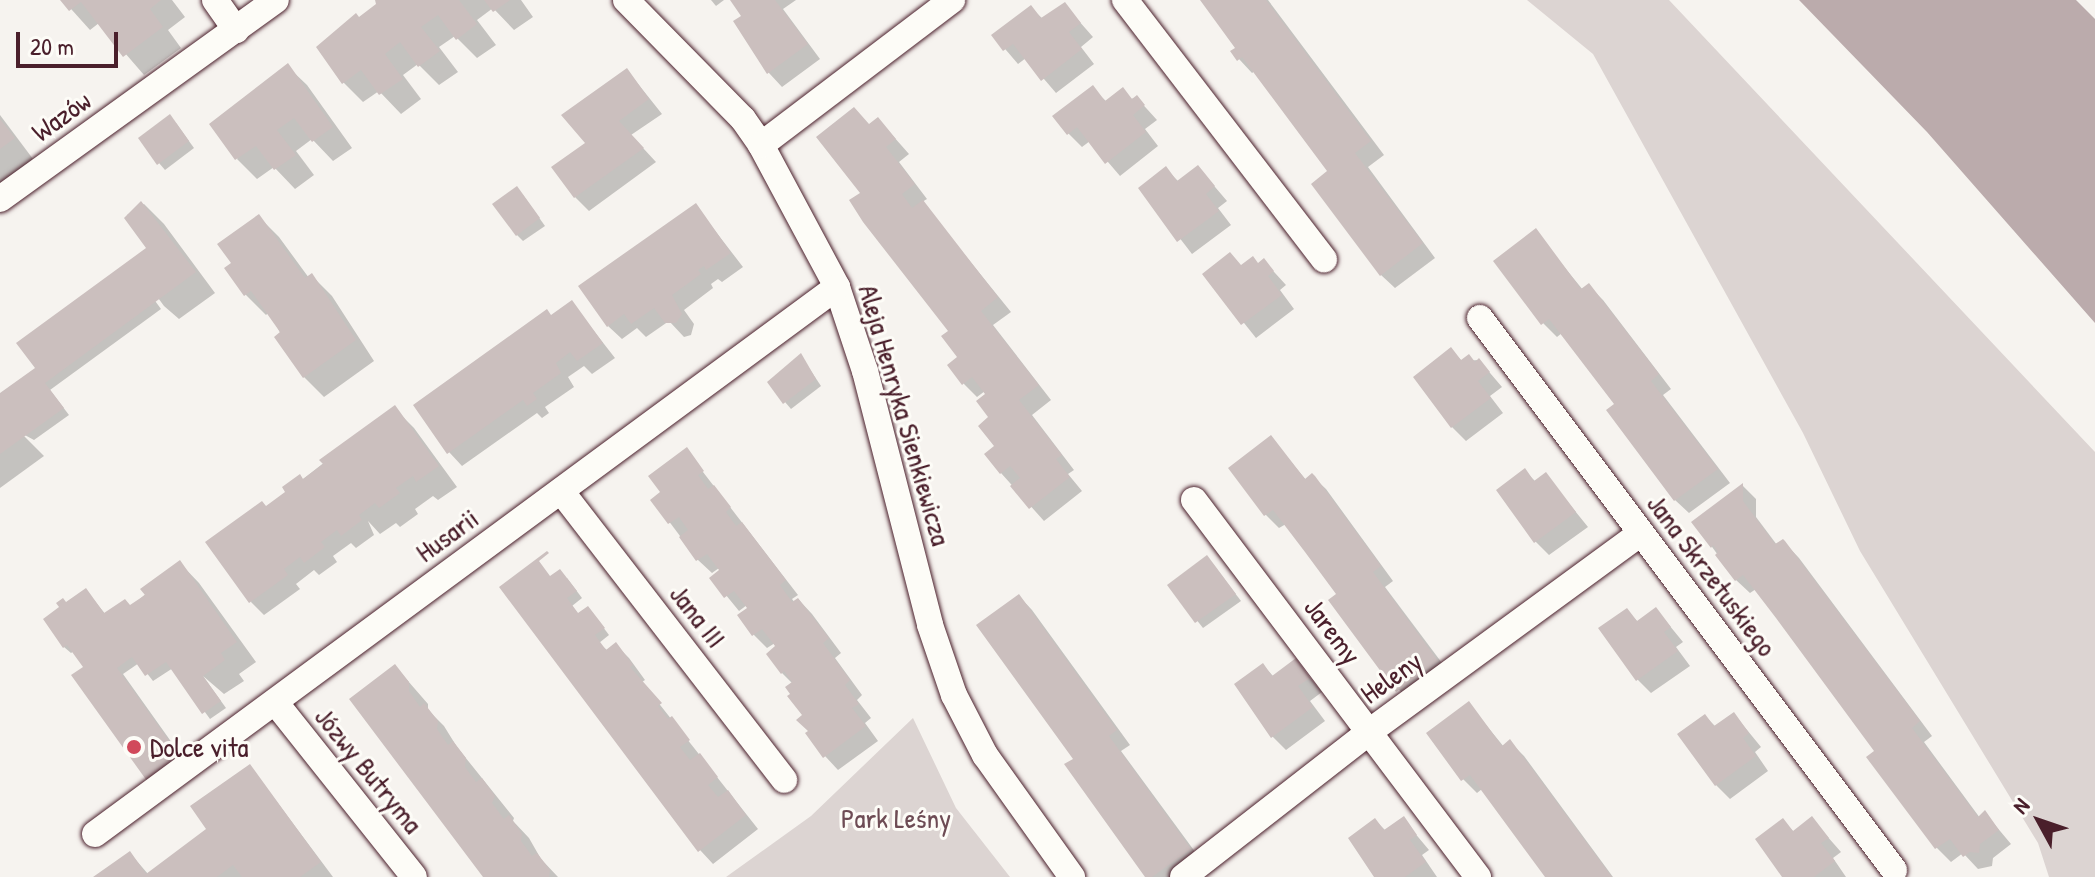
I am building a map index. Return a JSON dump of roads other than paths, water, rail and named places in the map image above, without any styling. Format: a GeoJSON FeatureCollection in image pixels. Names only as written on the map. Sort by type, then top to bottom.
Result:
{"type":"FeatureCollection","features":[{"type":"Feature","properties":{"kind":"street"},"geometry":{"type":"LineString","coordinates":[[215,0],[236,30]]}},
{"type":"Feature","properties":{"kind":"street","name":"Wazów"},"geometry":{"type":"LineString","coordinates":[[0,199],[276,0]]}},
{"type":"Feature","properties":{"kind":"street","name":"Aleja Henryka Sienkiewicza"},"geometry":{"type":"LineString","coordinates":[[626,0],[743,119],[761,145],[837,287],[865,371],[930,625],[954,695],[985,755],[1072,877]]}},
{"type":"Feature","properties":{"kind":"street"},"geometry":{"type":"LineString","coordinates":[[761,145],[952,0]]}},
{"type":"Feature","properties":{"kind":"street"},"geometry":{"type":"LineString","coordinates":[[1125,0],[1324,259]]}},
{"type":"Feature","properties":{"kind":"street","name":"Husarii"},"geometry":{"type":"LineString","coordinates":[[95,834],[837,287]]}},
{"type":"Feature","properties":{"kind":"street","name":"Jana Skrzetuskiego"},"geometry":{"type":"LineString","coordinates":[[1480,318],[1894,870]]}},
{"type":"Feature","properties":{"kind":"street","name":"Jana III"},"geometry":{"type":"LineString","coordinates":[[561,491],[784,780]]}},
{"type":"Feature","properties":{"kind":"street","name":"Jaremy"},"geometry":{"type":"LineString","coordinates":[[1194,500],[1478,877]]}},
{"type":"Feature","properties":{"kind":"street","name":"Heleny"},"geometry":{"type":"LineString","coordinates":[[1183,877],[1369,732],[1641,533]]}},
{"type":"Feature","properties":{"kind":"street","name":"Józwy Butryma"},"geometry":{"type":"LineString","coordinates":[[275,702],[414,877]]}},
{"type":"Feature","properties":{"kind":"place","name":"Dolce vita"},"geometry":{"type":"Point","coordinates":[134,747]}},
{"type":"Feature","properties":{"kind":"park label","name":"Park Leśny"},"geometry":{"type":"Point","coordinates":[896,818]}}]}
